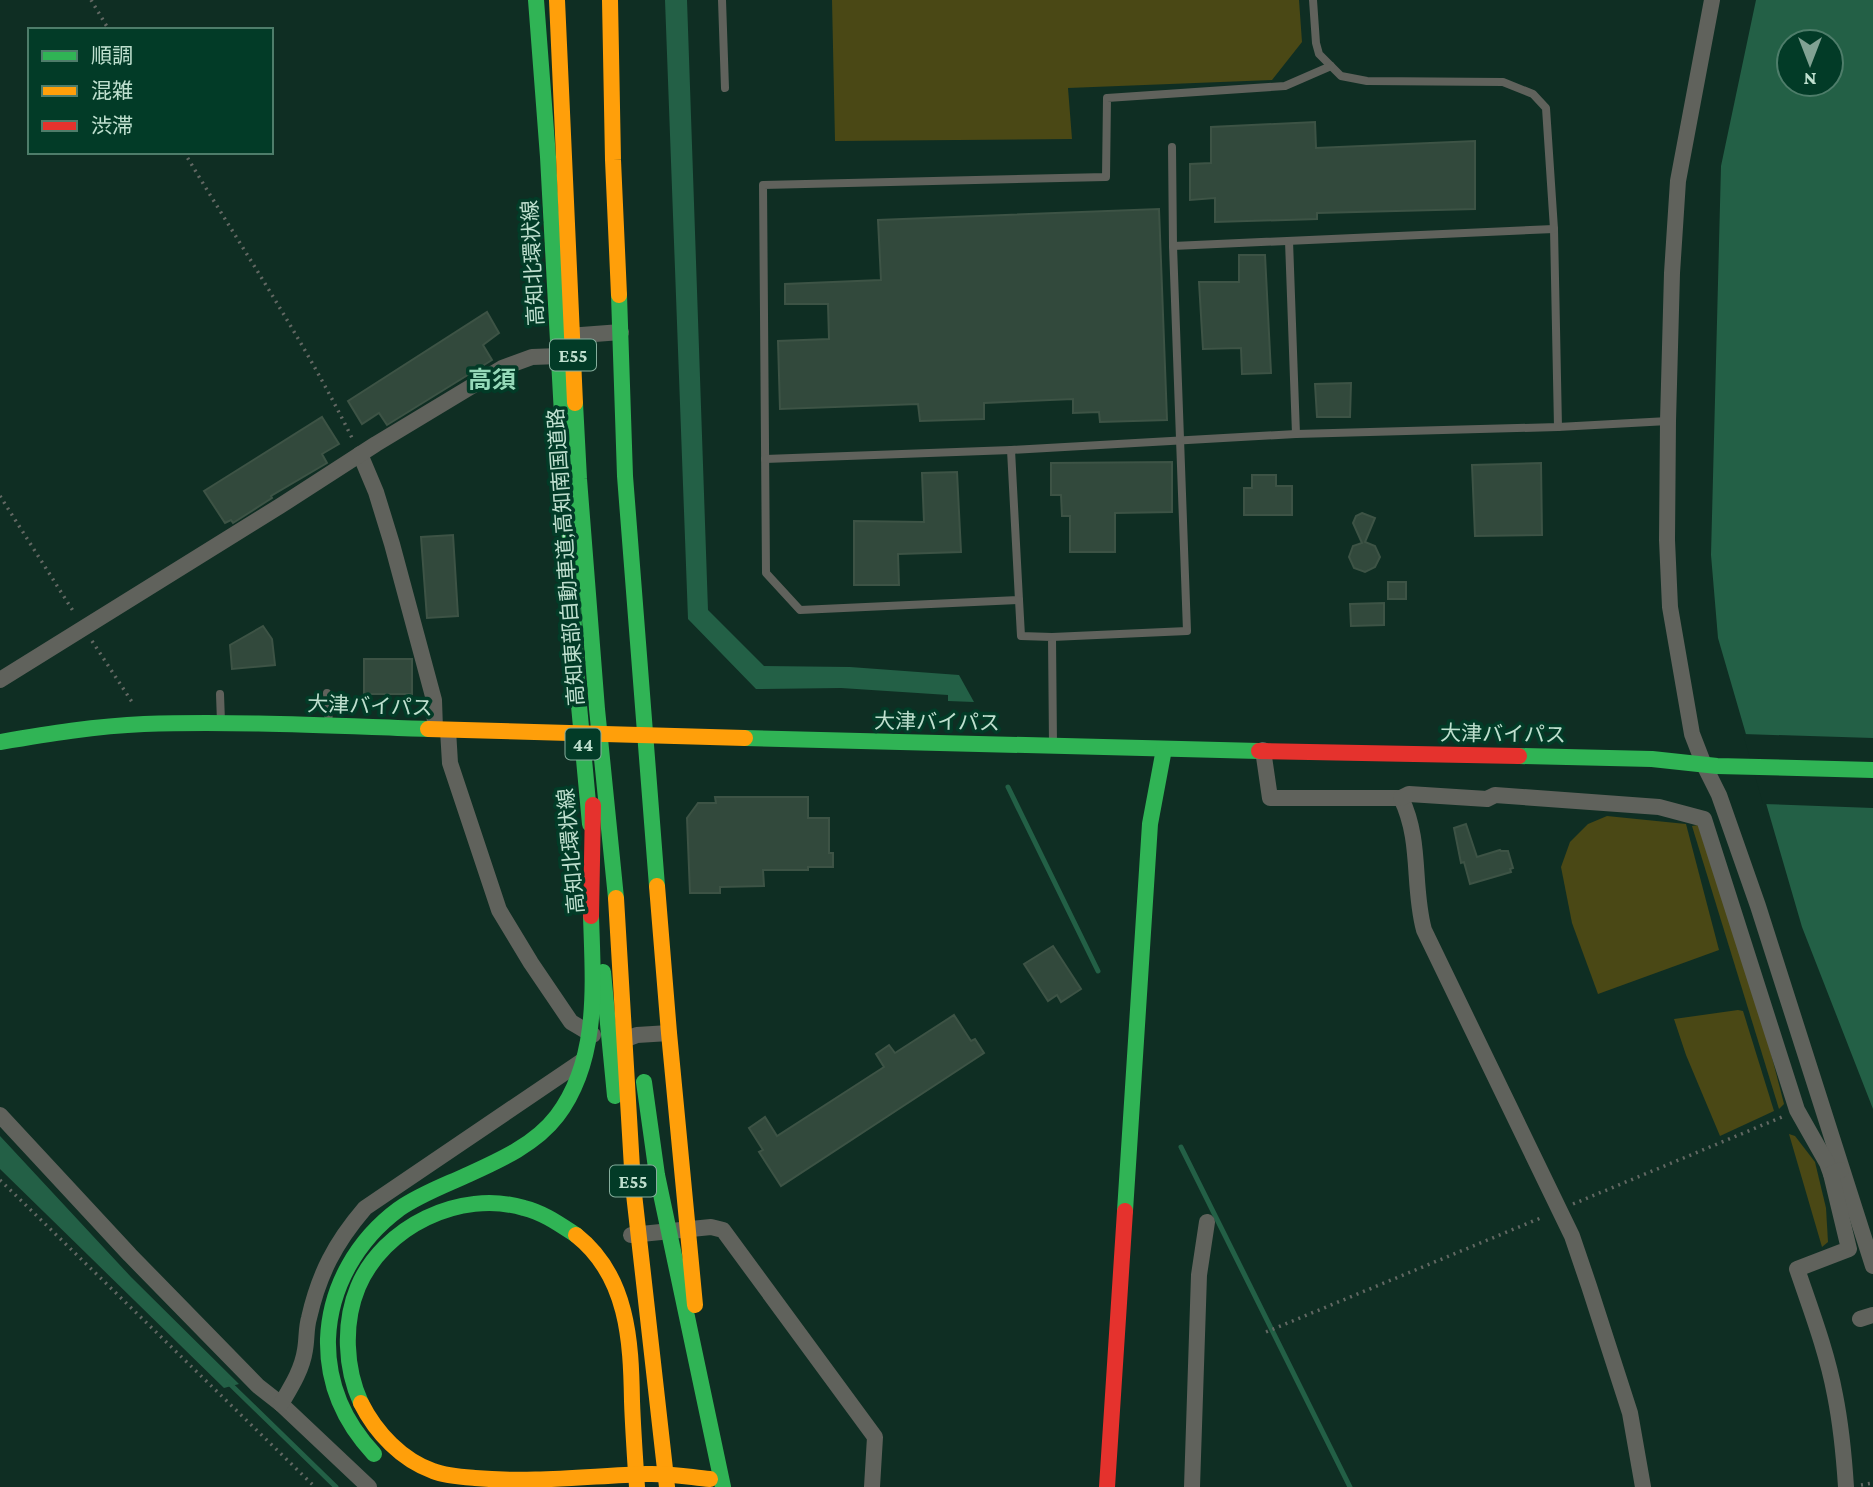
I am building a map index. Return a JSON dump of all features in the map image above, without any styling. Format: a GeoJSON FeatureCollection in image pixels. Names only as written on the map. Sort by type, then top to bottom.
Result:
{"type":"FeatureCollection","features":[{"type":"Feature","properties":{"kind":"main road","name":"高知北環状線"},"geometry":{"type":"LineString","coordinates":[[536,0],[548,157],[581,734],[650,1480]]}},
{"type":"Feature","properties":{"kind":"main road","name":"高知東部自動車道;高知南国道路"},"geometry":{"type":"LineString","coordinates":[[557,0],[579,479],[597,709],[615,875],[633,1185],[667,1487]]}},
{"type":"Feature","properties":{"kind":"main road"},"geometry":{"type":"LineString","coordinates":[[610,0],[625,476],[669,1033],[715,1484]]}},
{"type":"Feature","properties":{"kind":"main road"},"geometry":{"type":"LineString","coordinates":[[386,1465],[365,1446],[348,1420],[335,1392],[327,1331],[332,1302],[341,1276],[355,1252],[373,1231],[419,1196],[492,1165],[538,1137],[555,1120],[580,1075],[588,1050],[592,1001],[591,872],[597,709]]}},
{"type":"Feature","properties":{"kind":"main road","name":"大津バイパス"},"geometry":{"type":"LineString","coordinates":[[0,742],[57,732],[146,724],[328,725],[646,736],[1652,759],[1711,766],[1873,770]]}},
{"type":"Feature","properties":{"kind":"main road"},"geometry":{"type":"LineString","coordinates":[[1164,749],[1168,814]]}},
{"type":"Feature","properties":{"kind":"main road"},"geometry":{"type":"LineString","coordinates":[[1107,1487],[1150,824],[1164,749]]}},
{"type":"Feature","properties":{"kind":"main road"},"geometry":{"type":"LineString","coordinates":[[615,875],[657,1175],[715,1484]]}},
{"type":"Feature","properties":{"kind":"main road"},"geometry":{"type":"LineString","coordinates":[[637,1487],[630,1344],[622,1304],[607,1268],[591,1248],[550,1217],[501,1203],[475,1203],[451,1207],[424,1218],[399,1234],[377,1256],[361,1280],[351,1309],[347,1339],[350,1368],[358,1396],[370,1419],[387,1441],[409,1460],[436,1472],[467,1480],[498,1483],[530,1483],[650,1480],[715,1484]]}},
{"type":"Feature","properties":{"kind":"main road"},"geometry":{"type":"LineString","coordinates":[[680,1487],[715,1484]]}},
{"type":"Feature","properties":{"kind":"street"},"geometry":{"type":"LineString","coordinates":[[1712,0],[1678,181],[1672,273],[1668,421],[1667,540],[1670,607],[1692,734],[1711,766],[1758,906],[1837,1172],[1873,1266]]}},
{"type":"Feature","properties":{"kind":"street"},"geometry":{"type":"LineString","coordinates":[[558,337],[621,332]]}},
{"type":"Feature","properties":{"kind":"street"},"geometry":{"type":"LineString","coordinates":[[0,680],[502,368],[531,357],[559,356]]}},
{"type":"Feature","properties":{"kind":"street"},"geometry":{"type":"LineString","coordinates":[[360,454],[376,492],[450,763],[499,910],[571,1021],[610,1046]]}},
{"type":"Feature","properties":{"kind":"street"},"geometry":{"type":"LineString","coordinates":[[1263,750],[1270,798],[1401,798],[1409,794],[1487,799],[1496,795],[1659,807],[1704,819],[1797,1110],[1827,1163],[1837,1172],[1849,1250],[1797,1269],[1835,1393],[1843,1440],[1846,1487]]}},
{"type":"Feature","properties":{"kind":"street"},"geometry":{"type":"LineString","coordinates":[[1401,798],[1412,828],[1419,907],[1424,930],[1572,1236],[1630,1413],[1643,1487]]}},
{"type":"Feature","properties":{"kind":"street"},"geometry":{"type":"LineString","coordinates":[[281,1404],[302,1365],[307,1323],[329,1257],[365,1209],[586,1058],[636,1035],[669,1033]]}},
{"type":"Feature","properties":{"kind":"street"},"geometry":{"type":"LineString","coordinates":[[0,1115],[258,1386],[281,1404],[369,1487]]}},
{"type":"Feature","properties":{"kind":"street"},"geometry":{"type":"LineString","coordinates":[[1192,1487],[1199,1275],[1207,1222]]}},
{"type":"Feature","properties":{"kind":"street"},"geometry":{"type":"LineString","coordinates":[[629,1235],[711,1227],[723,1230],[875,1437],[872,1487]]}},
{"type":"Feature","properties":{"kind":"lane"},"geometry":{"type":"LineString","coordinates":[[722,0],[725,88]]}},
{"type":"Feature","properties":{"kind":"lane"},"geometry":{"type":"LineString","coordinates":[[1313,0],[1319,54],[1341,76],[1367,81],[1503,82],[1533,94],[1546,108],[1554,229],[1558,428]]}},
{"type":"Feature","properties":{"kind":"lane"},"geometry":{"type":"LineString","coordinates":[[1019,600],[800,610],[766,573],[763,185],[1106,177],[1107,98],[1285,86],[1331,66]]}},
{"type":"Feature","properties":{"kind":"lane"},"geometry":{"type":"LineString","coordinates":[[1011,450],[1021,636],[1187,631],[1172,147]]}},
{"type":"Feature","properties":{"kind":"lane"},"geometry":{"type":"LineString","coordinates":[[1173,246],[1554,229]]}},
{"type":"Feature","properties":{"kind":"lane"},"geometry":{"type":"LineString","coordinates":[[1289,242],[1296,434]]}},
{"type":"Feature","properties":{"kind":"lane"},"geometry":{"type":"LineString","coordinates":[[765,459],[1011,450],[1296,434],[1558,428],[1668,421]]}},
{"type":"Feature","properties":{"kind":"lane"},"geometry":{"type":"LineString","coordinates":[[1052,637],[1053,746]]}},
{"type":"Feature","properties":{"kind":"lane"},"geometry":{"type":"LineString","coordinates":[[327,693],[328,725]]}},
{"type":"Feature","properties":{"kind":"lane"},"geometry":{"type":"LineString","coordinates":[[220,694],[220,724]]}},
{"type":"Feature","properties":{"kind":"path"},"geometry":{"type":"LineString","coordinates":[[91,0],[108,28]]}},
{"type":"Feature","properties":{"kind":"path"},"geometry":{"type":"LineString","coordinates":[[185,154],[324,384],[360,454]]}},
{"type":"Feature","properties":{"kind":"path"},"geometry":{"type":"LineString","coordinates":[[0,496],[146,724]]}},
{"type":"Feature","properties":{"kind":"path"},"geometry":{"type":"LineString","coordinates":[[1266,1332],[1797,1110]]}},
{"type":"Feature","properties":{"kind":"path"},"geometry":{"type":"LineString","coordinates":[[0,1180],[315,1487]]}},
{"type":"Feature","properties":{"kind":"shaded area"},"geometry":{"type":"Polygon","coordinates":[[[665,0],[687,0],[708,610],[764,666],[850,667],[959,675],[974,702],[948,701],[948,695],[841,688],[756,689],[688,619],[665,0]]]}},
{"type":"Feature","properties":{"kind":"shaded area"},"geometry":{"type":"Polygon","coordinates":[[[832,0],[1299,0],[1302,42],[1272,80],[1068,88],[1072,139],[835,141],[832,0]]]}},
{"type":"Feature","properties":{"kind":"shaded area"},"geometry":{"type":"Polygon","coordinates":[[[1756,0],[1873,0],[1873,1109],[1802,927],[1718,638],[1711,555],[1721,166],[1756,0]]]}},
{"type":"Feature","properties":{"kind":"shaded area"},"geometry":{"type":"Polygon","coordinates":[[[1607,816],[1686,824],[1719,950],[1598,994],[1572,923],[1561,867],[1570,842],[1588,824],[1607,816]]]}},
{"type":"Feature","properties":{"kind":"shaded area"},"geometry":{"type":"Polygon","coordinates":[[[1698,825],[1764,1026],[1784,1104],[1779,1109],[1692,826],[1698,825]]]}},
{"type":"Feature","properties":{"kind":"shaded area"},"geometry":{"type":"Polygon","coordinates":[[[1743,1011],[1774,1111],[1720,1136],[1674,1019],[1743,1011]]]}},
{"type":"Feature","properties":{"kind":"shaded area"},"geometry":{"type":"Polygon","coordinates":[[[1789,1134],[1795,1136],[1815,1162],[1826,1208],[1828,1242],[1822,1247],[1789,1134]]]}},
{"type":"Feature","properties":{"kind":"shaded area"},"geometry":{"type":"Polygon","coordinates":[[[0,1136],[131,1277],[239,1384],[224,1388],[0,1169],[0,1136]]]}},
{"type":"Feature","properties":{"kind":"pier"},"geometry":{"type":"Polygon","coordinates":[[[1743,734],[1873,738],[1873,808],[1763,804],[1743,734]]]}},
{"type":"Feature","properties":{"kind":"building"},"geometry":{"type":"Polygon","coordinates":[[[1315,122],[1316,148],[1475,141],[1475,209],[1317,213],[1317,219],[1215,222],[1215,198],[1190,200],[1190,164],[1211,163],[1211,127],[1315,122]]]}},
{"type":"Feature","properties":{"kind":"building"},"geometry":{"type":"Polygon","coordinates":[[[1159,209],[1167,420],[1100,422],[1099,412],[1073,413],[1073,399],[984,403],[984,419],[920,421],[918,404],[780,409],[778,341],[829,339],[828,304],[785,304],[785,284],[881,280],[878,220],[1159,209]]]}},
{"type":"Feature","properties":{"kind":"building"},"geometry":{"type":"Polygon","coordinates":[[[1239,255],[1265,255],[1271,373],[1242,374],[1241,348],[1203,349],[1199,282],[1239,282],[1239,255]]]}},
{"type":"Feature","properties":{"kind":"building"},"geometry":{"type":"Polygon","coordinates":[[[487,312],[499,333],[483,345],[492,360],[387,425],[379,413],[362,424],[348,401],[487,312]]]}},
{"type":"Feature","properties":{"kind":"building"},"geometry":{"type":"Polygon","coordinates":[[[1351,383],[1350,417],[1317,417],[1315,384],[1351,383]]]}},
{"type":"Feature","properties":{"kind":"building"},"geometry":{"type":"Polygon","coordinates":[[[322,417],[339,444],[322,454],[327,463],[271,496],[272,498],[233,523],[231,520],[225,523],[204,491],[322,417]]]}},
{"type":"Feature","properties":{"kind":"building"},"geometry":{"type":"Polygon","coordinates":[[[1172,462],[1172,512],[1115,513],[1115,552],[1070,552],[1070,516],[1062,516],[1061,495],[1051,495],[1051,463],[1172,462]]]}},
{"type":"Feature","properties":{"kind":"building"},"geometry":{"type":"Polygon","coordinates":[[[1541,463],[1542,535],[1475,536],[1472,465],[1541,463]]]}},
{"type":"Feature","properties":{"kind":"building"},"geometry":{"type":"Polygon","coordinates":[[[957,472],[961,552],[898,554],[899,585],[854,585],[854,521],[924,522],[922,473],[957,472]]]}},
{"type":"Feature","properties":{"kind":"building"},"geometry":{"type":"Polygon","coordinates":[[[1252,475],[1276,475],[1276,486],[1292,486],[1292,515],[1244,515],[1244,488],[1252,488],[1252,475]]]}},
{"type":"Feature","properties":{"kind":"building"},"geometry":{"type":"Polygon","coordinates":[[[1362,513],[1375,518],[1365,542],[1375,546],[1380,557],[1375,567],[1365,572],[1354,568],[1349,557],[1353,546],[1362,543],[1353,523],[1356,516],[1362,513]]]}},
{"type":"Feature","properties":{"kind":"building"},"geometry":{"type":"Polygon","coordinates":[[[453,535],[458,616],[427,618],[421,537],[453,535]]]}},
{"type":"Feature","properties":{"kind":"building"},"geometry":{"type":"Polygon","coordinates":[[[1388,582],[1406,582],[1406,599],[1388,599],[1388,582]]]}},
{"type":"Feature","properties":{"kind":"building"},"geometry":{"type":"Polygon","coordinates":[[[1384,603],[1384,625],[1351,626],[1350,604],[1384,603]]]}},
{"type":"Feature","properties":{"kind":"building"},"geometry":{"type":"Polygon","coordinates":[[[263,626],[272,639],[275,665],[232,669],[230,645],[263,626]]]}},
{"type":"Feature","properties":{"kind":"building"},"geometry":{"type":"Polygon","coordinates":[[[364,659],[412,659],[412,694],[364,694],[364,659]]]}},
{"type":"Feature","properties":{"kind":"building"},"geometry":{"type":"Polygon","coordinates":[[[715,797],[808,797],[808,818],[829,818],[829,853],[833,853],[833,867],[763,870],[764,886],[720,887],[720,893],[690,893],[687,818],[698,803],[716,803],[715,797]]]}},
{"type":"Feature","properties":{"kind":"building"},"geometry":{"type":"Polygon","coordinates":[[[1466,824],[1477,857],[1500,850],[1508,851],[1513,868],[1510,869],[1511,872],[1470,884],[1464,862],[1461,863],[1454,828],[1466,824]]]}},
{"type":"Feature","properties":{"kind":"building"},"geometry":{"type":"Polygon","coordinates":[[[1053,946],[1081,989],[1061,1002],[1057,995],[1048,1001],[1024,964],[1053,946]]]}},
{"type":"Feature","properties":{"kind":"building"},"geometry":{"type":"Polygon","coordinates":[[[954,1015],[971,1041],[975,1039],[984,1053],[781,1186],[759,1152],[763,1150],[749,1128],[765,1117],[777,1136],[884,1067],[876,1054],[889,1045],[895,1053],[954,1015]]]}},
{"type":"Feature","properties":{"kind":"waterway"},"geometry":{"type":"LineString","coordinates":[[1008,787],[1098,971]]}},
{"type":"Feature","properties":{"kind":"waterway"},"geometry":{"type":"LineString","coordinates":[[1181,1147],[1350,1487]]}},
{"type":"Feature","properties":{"kind":"waterway"},"geometry":{"type":"LineString","coordinates":[[228,1382],[336,1487]]}},
{"type":"Feature","properties":{"kind":"traffic: fast"},"geometry":{"type":"LineString","coordinates":[[536,0],[548,157],[563,433]]}},
{"type":"Feature","properties":{"kind":"traffic: fast"},"geometry":{"type":"LineString","coordinates":[[619,295],[625,476],[657,886]]}},
{"type":"Feature","properties":{"kind":"traffic: fast"},"geometry":{"type":"LineString","coordinates":[[575,403],[597,709],[616,898]]}},
{"type":"Feature","properties":{"kind":"traffic: fast"},"geometry":{"type":"LineString","coordinates":[[566,476],[577,684],[590,824]]}},
{"type":"Feature","properties":{"kind":"traffic: fast"},"geometry":{"type":"LineString","coordinates":[[0,742],[90,728],[144,724],[251,723],[428,729]]}},
{"type":"Feature","properties":{"kind":"traffic: fast"},"geometry":{"type":"LineString","coordinates":[[745,738],[1259,751]]}},
{"type":"Feature","properties":{"kind":"traffic: fast"},"geometry":{"type":"LineString","coordinates":[[1125,1211],[1150,824],[1164,749]]}},
{"type":"Feature","properties":{"kind":"traffic: fast"},"geometry":{"type":"LineString","coordinates":[[1519,756],[1652,759],[1717,766],[1873,770]]}},
{"type":"Feature","properties":{"kind":"traffic: fast"},"geometry":{"type":"LineString","coordinates":[[374,1454],[346,1415],[339,1401],[331,1371],[328,1339],[340,1283],[370,1235],[399,1209],[527,1144],[557,1116],[571,1094],[587,1045],[593,968],[591,916]]}},
{"type":"Feature","properties":{"kind":"traffic: fast"},"geometry":{"type":"LineString","coordinates":[[603,972],[615,1096]]}},
{"type":"Feature","properties":{"kind":"traffic: fast"},"geometry":{"type":"LineString","coordinates":[[644,1082],[657,1175],[723,1487]]}},
{"type":"Feature","properties":{"kind":"traffic: fast"},"geometry":{"type":"LineString","coordinates":[[361,1403],[349,1360],[348,1330],[353,1301],[370,1266],[385,1247],[405,1231],[426,1218],[450,1209],[500,1203],[538,1213],[576,1235]]}},
{"type":"Feature","properties":{"kind":"traffic: slow"},"geometry":{"type":"LineString","coordinates":[[557,0],[575,403]]}},
{"type":"Feature","properties":{"kind":"traffic: slow"},"geometry":{"type":"LineString","coordinates":[[610,0],[619,295]]}},
{"type":"Feature","properties":{"kind":"traffic: slow"},"geometry":{"type":"LineString","coordinates":[[428,729],[745,738]]}},
{"type":"Feature","properties":{"kind":"traffic: slow"},"geometry":{"type":"LineString","coordinates":[[657,886],[695,1305]]}},
{"type":"Feature","properties":{"kind":"traffic: slow"},"geometry":{"type":"LineString","coordinates":[[616,898],[633,1185],[667,1487]]}},
{"type":"Feature","properties":{"kind":"traffic: slow"},"geometry":{"type":"LineString","coordinates":[[576,1235],[593,1251],[607,1270],[623,1311],[630,1356],[637,1487]]}},
{"type":"Feature","properties":{"kind":"traffic: slow"},"geometry":{"type":"LineString","coordinates":[[361,1403],[374,1425],[401,1453],[422,1466],[443,1474],[518,1480],[654,1474],[710,1479]]}},
{"type":"Feature","properties":{"kind":"traffic: jam"},"geometry":{"type":"LineString","coordinates":[[1259,751],[1519,756]]}},
{"type":"Feature","properties":{"kind":"traffic: jam"},"geometry":{"type":"LineString","coordinates":[[591,916],[593,805]]}},
{"type":"Feature","properties":{"kind":"traffic: jam"},"geometry":{"type":"LineString","coordinates":[[1107,1487],[1125,1211]]}},
{"type":"Feature","properties":{"kind":"district","name":"高須"},"geometry":{"type":"Point","coordinates":[492,380]}}]}
